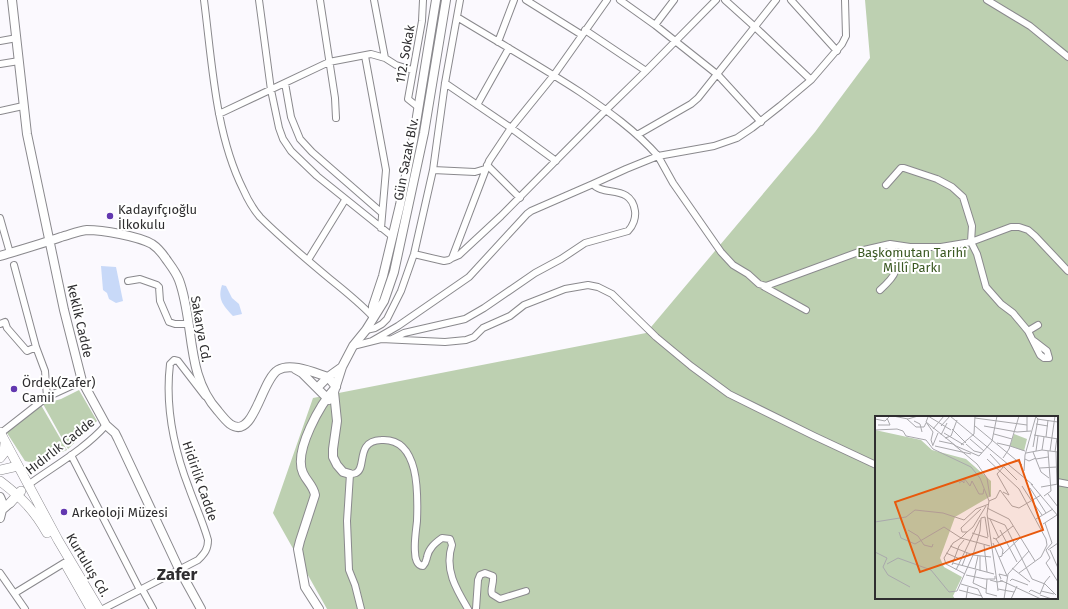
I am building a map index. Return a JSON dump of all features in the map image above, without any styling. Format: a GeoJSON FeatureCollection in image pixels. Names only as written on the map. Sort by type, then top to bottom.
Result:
{"type":"FeatureCollection","features":[{"type":"Feature","properties":{"kind":"main road","name":"keklik Cadde"},"geometry":{"type":"LineString","coordinates":[[12,0],[23,106],[36,183],[64,310],[82,381],[106,424],[115,433],[122,446],[180,569],[201,609]]}},
{"type":"Feature","properties":{"kind":"main road","name":"Gün Sazak Blv."},"geometry":{"type":"LineString","coordinates":[[373,317],[373,306],[383,276],[403,191],[436,0]]}},
{"type":"Feature","properties":{"kind":"main road","name":"Gün Sazak Blv."},"geometry":{"type":"LineString","coordinates":[[336,387],[342,367],[353,346],[366,330],[384,301],[394,272],[424,133],[446,0]]}},
{"type":"Feature","properties":{"kind":"main road","name":"Sakarya Cd."},"geometry":{"type":"LineString","coordinates":[[0,256],[87,230],[127,235],[152,244],[161,252],[179,279],[197,373],[204,392],[212,405],[230,424],[237,428],[244,427],[249,422],[254,414],[267,382],[279,370],[302,368],[328,377]]}},
{"type":"Feature","properties":{"kind":"main road"},"geometry":{"type":"LineString","coordinates":[[317,388],[328,377],[342,367]]}},
{"type":"Feature","properties":{"kind":"main road"},"geometry":{"type":"LineString","coordinates":[[293,368],[302,373],[326,397],[336,410]]}},
{"type":"Feature","properties":{"kind":"main road"},"geometry":{"type":"LineString","coordinates":[[328,377],[336,387]]}},
{"type":"Feature","properties":{"kind":"main road"},"geometry":{"type":"LineString","coordinates":[[319,609],[305,587],[298,549],[315,495],[314,488],[303,473],[302,446],[326,397],[336,387]]}},
{"type":"Feature","properties":{"kind":"main road"},"geometry":{"type":"LineString","coordinates":[[336,387],[334,392],[337,422],[333,457],[343,472],[350,474]]}},
{"type":"Feature","properties":{"kind":"main road"},"geometry":{"type":"LineString","coordinates":[[0,458],[4,453],[2,435]]}},
{"type":"Feature","properties":{"kind":"main road","name":"Kurtuluş Cd."},"geometry":{"type":"LineString","coordinates":[[2,435],[58,540],[99,609]]}},
{"type":"Feature","properties":{"kind":"main road"},"geometry":{"type":"LineString","coordinates":[[0,470],[18,466]]}},
{"type":"Feature","properties":{"kind":"main road","name":"Kurtuluş Cd."},"geometry":{"type":"LineString","coordinates":[[0,482],[17,494],[30,507],[44,527],[91,609]]}},
{"type":"Feature","properties":{"kind":"main road"},"geometry":{"type":"LineString","coordinates":[[1,514],[17,494],[28,485]]}},
{"type":"Feature","properties":{"kind":"main road"},"geometry":{"type":"LineString","coordinates":[[0,497],[3,504],[1,514]]}},
{"type":"Feature","properties":{"kind":"main road"},"geometry":{"type":"LineString","coordinates":[[10,503],[30,507]]}},
{"type":"Feature","properties":{"kind":"street"},"geometry":{"type":"LineString","coordinates":[[204,0],[219,114],[236,176],[248,199],[260,216],[308,260],[363,306],[373,317]]}},
{"type":"Feature","properties":{"kind":"street"},"geometry":{"type":"LineString","coordinates":[[259,0],[271,90],[279,128],[283,139],[291,151],[317,176],[392,238]]}},
{"type":"Feature","properties":{"kind":"street"},"geometry":{"type":"LineString","coordinates":[[320,0],[335,98],[336,118]]}},
{"type":"Feature","properties":{"kind":"street"},"geometry":{"type":"LineString","coordinates":[[374,0],[385,58]]}},
{"type":"Feature","properties":{"kind":"street","name":"112. Sokak"},"geometry":{"type":"LineString","coordinates":[[418,107],[408,99],[422,21],[423,0]]}},
{"type":"Feature","properties":{"kind":"street"},"geometry":{"type":"LineString","coordinates":[[366,330],[375,328],[387,319],[400,292],[414,254],[433,170],[445,83],[460,0]]}},
{"type":"Feature","properties":{"kind":"street"},"geometry":{"type":"LineString","coordinates":[[498,42],[514,0]]}},
{"type":"Feature","properties":{"kind":"street"},"geometry":{"type":"LineString","coordinates":[[526,0],[646,71]]}},
{"type":"Feature","properties":{"kind":"street"},"geometry":{"type":"LineString","coordinates":[[452,258],[486,167],[512,128],[554,75],[607,0]]}},
{"type":"Feature","properties":{"kind":"street"},"geometry":{"type":"LineString","coordinates":[[620,0],[655,25],[718,75],[761,122]]}},
{"type":"Feature","properties":{"kind":"street"},"geometry":{"type":"LineString","coordinates":[[655,25],[674,0]]}},
{"type":"Feature","properties":{"kind":"street"},"geometry":{"type":"LineString","coordinates":[[414,254],[444,261],[459,255],[520,198],[716,0]]}},
{"type":"Feature","properties":{"kind":"street"},"geometry":{"type":"LineString","coordinates":[[724,0],[811,80]]}},
{"type":"Feature","properties":{"kind":"street"},"geometry":{"type":"LineString","coordinates":[[637,135],[691,104],[698,98],[718,75],[776,0]]}},
{"type":"Feature","properties":{"kind":"street"},"geometry":{"type":"LineString","coordinates":[[791,0],[837,51]]}},
{"type":"Feature","properties":{"kind":"street"},"geometry":{"type":"LineString","coordinates":[[372,341],[398,326],[469,277],[531,211],[658,156],[714,146],[737,138],[761,122],[811,80],[842,44],[846,36],[845,0]]}},
{"type":"Feature","properties":{"kind":"street"},"geometry":{"type":"LineString","coordinates":[[987,0],[1030,26],[1068,57]]}},
{"type":"Feature","properties":{"kind":"street"},"geometry":{"type":"LineString","coordinates":[[457,17],[554,75],[621,121],[658,156],[673,183],[721,252],[733,265],[748,274],[762,286],[806,310]]}},
{"type":"Feature","properties":{"kind":"street"},"geometry":{"type":"LineString","coordinates":[[0,41],[17,38]]}},
{"type":"Feature","properties":{"kind":"street"},"geometry":{"type":"LineString","coordinates":[[477,105],[509,48]]}},
{"type":"Feature","properties":{"kind":"street"},"geometry":{"type":"LineString","coordinates":[[219,114],[329,62],[371,54],[385,58],[396,65],[412,70]]}},
{"type":"Feature","properties":{"kind":"street"},"geometry":{"type":"LineString","coordinates":[[365,56],[386,170],[381,228]]}},
{"type":"Feature","properties":{"kind":"street"},"geometry":{"type":"LineString","coordinates":[[0,64],[19,61]]}},
{"type":"Feature","properties":{"kind":"street"},"geometry":{"type":"LineString","coordinates":[[285,83],[291,117],[300,140],[382,213]]}},
{"type":"Feature","properties":{"kind":"street"},"geometry":{"type":"LineString","coordinates":[[445,83],[512,128],[556,161]]}},
{"type":"Feature","properties":{"kind":"street"},"geometry":{"type":"LineString","coordinates":[[0,111],[23,106]]}},
{"type":"Feature","properties":{"kind":"street"},"geometry":{"type":"LineString","coordinates":[[433,170],[475,172],[486,167]]}},
{"type":"Feature","properties":{"kind":"street"},"geometry":{"type":"LineString","coordinates":[[486,167],[520,198]]}},
{"type":"Feature","properties":{"kind":"street"},"geometry":{"type":"LineString","coordinates":[[886,184],[901,168],[904,168],[937,179],[952,187],[963,197],[972,226],[971,242],[977,254],[986,287],[1001,304],[1013,313],[1034,341]]}},
{"type":"Feature","properties":{"kind":"street"},"geometry":{"type":"LineString","coordinates":[[392,339],[404,334],[465,319],[484,308],[535,273],[561,259],[585,242],[628,231],[632,228],[635,214],[634,207],[630,199],[625,195],[598,189],[593,184]]}},
{"type":"Feature","properties":{"kind":"street"},"geometry":{"type":"LineString","coordinates":[[308,260],[345,200]]}},
{"type":"Feature","properties":{"kind":"street"},"geometry":{"type":"LineString","coordinates":[[0,218],[10,253]]}},
{"type":"Feature","properties":{"kind":"street"},"geometry":{"type":"LineString","coordinates":[[762,286],[766,286],[864,250],[890,244],[910,247],[941,248],[971,242],[1011,227],[1019,227],[1028,230],[1068,271]]}},
{"type":"Feature","properties":{"kind":"street"},"geometry":{"type":"LineString","coordinates":[[880,290],[895,274],[896,267],[890,244]]}},
{"type":"Feature","properties":{"kind":"street"},"geometry":{"type":"LineString","coordinates":[[14,265],[36,347],[45,371],[47,397]]}},
{"type":"Feature","properties":{"kind":"street"},"geometry":{"type":"LineString","coordinates":[[128,281],[140,279],[157,285],[159,287],[160,301],[169,322],[175,324],[188,324]]}},
{"type":"Feature","properties":{"kind":"street"},"geometry":{"type":"LineString","coordinates":[[353,346],[372,341],[392,339],[445,342],[466,340],[474,337],[483,328],[510,316],[524,305],[564,289],[588,285],[598,287],[612,294],[656,337],[691,366],[729,394],[875,465]]}},
{"type":"Feature","properties":{"kind":"street"},"geometry":{"type":"LineString","coordinates":[[0,324],[5,322],[7,328],[26,351],[36,347]]}},
{"type":"Feature","properties":{"kind":"street"},"geometry":{"type":"LineString","coordinates":[[1028,331],[1038,326]]}},
{"type":"Feature","properties":{"kind":"street","name":"Hidirlik Cadde"},"geometry":{"type":"LineString","coordinates":[[103,609],[198,560],[205,553],[208,546],[208,540],[188,486],[172,430],[168,393],[170,364],[172,361],[178,361],[212,405]]}},
{"type":"Feature","properties":{"kind":"street"},"geometry":{"type":"LineString","coordinates":[[2,435],[47,397],[82,381]]}},
{"type":"Feature","properties":{"kind":"street","name":"Hıdırlık Cadde"},"geometry":{"type":"LineString","coordinates":[[28,485],[71,455],[101,431],[106,424]]}},
{"type":"Feature","properties":{"kind":"street"},"geometry":{"type":"LineString","coordinates":[[361,609],[355,585],[349,570],[347,521],[350,474],[357,473],[359,470],[366,446],[371,442],[379,440],[391,440],[400,444],[407,451],[412,460],[415,471],[417,495],[415,552],[418,564],[423,566],[426,563],[429,550],[435,543],[442,538],[450,539],[452,545],[449,555],[450,572],[468,609]]}},
{"type":"Feature","properties":{"kind":"street"},"geometry":{"type":"LineString","coordinates":[[71,455],[153,609]]}},
{"type":"Feature","properties":{"kind":"street"},"geometry":{"type":"LineString","coordinates":[[1058,482],[1068,484]]}},
{"type":"Feature","properties":{"kind":"street"},"geometry":{"type":"LineString","coordinates":[[15,592],[64,563]]}},
{"type":"Feature","properties":{"kind":"street"},"geometry":{"type":"LineString","coordinates":[[0,572],[15,592],[25,609]]}},
{"type":"Feature","properties":{"kind":"street"},"geometry":{"type":"LineString","coordinates":[[476,609],[478,580],[480,575],[485,573],[493,576],[494,582],[491,591],[492,594],[500,598],[526,591]]}},
{"type":"Feature","properties":{"kind":"green space","name":"Başkomutan Tarihî Millî Parkı"},"geometry":{"type":"Polygon","coordinates":[[[865,0],[1068,0],[1068,609],[327,609],[273,513],[313,398],[646,333],[815,132],[870,58],[865,0]]]}},
{"type":"Feature","properties":{"kind":"green space"},"geometry":{"type":"Polygon","coordinates":[[[79,390],[97,421],[68,449],[43,404],[61,399],[79,390]]]}},
{"type":"Feature","properties":{"kind":"green space"},"geometry":{"type":"Polygon","coordinates":[[[41,405],[67,450],[34,463],[25,461],[7,433],[41,405]]]}},
{"type":"Feature","properties":{"kind":"water"},"geometry":{"type":"Polygon","coordinates":[[[101,266],[116,267],[123,301],[116,303],[109,299],[107,293],[103,290],[101,266]]]}},
{"type":"Feature","properties":{"kind":"water"},"geometry":{"type":"Polygon","coordinates":[[[222,285],[226,286],[232,298],[239,304],[242,314],[233,316],[224,306],[220,295],[222,285]]]}},
{"type":"Feature","properties":{"kind":"place","name":"Kadayıfçıoğlu İlkokulu"},"geometry":{"type":"Point","coordinates":[110,216]}},
{"type":"Feature","properties":{"kind":"place","name":"Ördek(Zafer) Camii"},"geometry":{"type":"Point","coordinates":[14,389]}},
{"type":"Feature","properties":{"kind":"place","name":"Arkeoloji Müzesi"},"geometry":{"type":"Point","coordinates":[64,512]}},
{"type":"Feature","properties":{"kind":"district","name":"Zafer"},"geometry":{"type":"Point","coordinates":[177,574]}}]}
